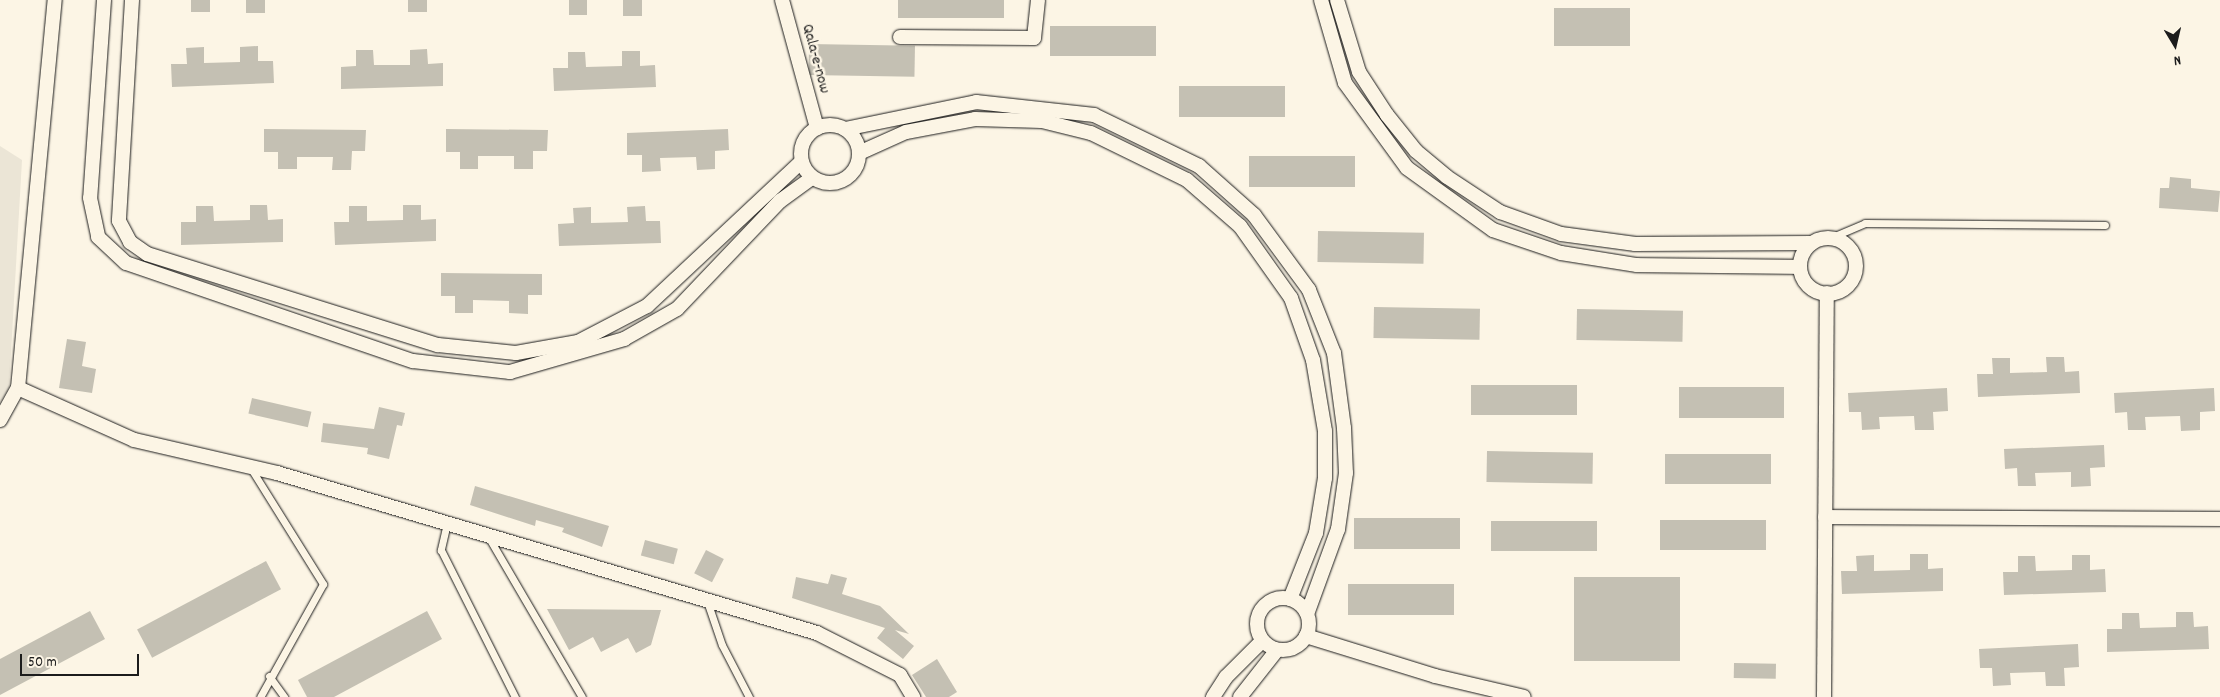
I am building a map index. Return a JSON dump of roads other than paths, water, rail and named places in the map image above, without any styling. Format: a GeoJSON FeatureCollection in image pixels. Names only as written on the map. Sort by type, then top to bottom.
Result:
{"type":"FeatureCollection","features":[{"type":"Feature","properties":{"kind":"street"},"geometry":{"type":"LineString","coordinates":[[0,420],[18,388],[55,0]]}},
{"type":"Feature","properties":{"kind":"street"},"geometry":{"type":"LineString","coordinates":[[104,0],[90,198],[98,237],[126,263],[413,361],[510,372],[624,339],[677,309],[780,201],[812,178],[839,182],[854,170],[859,153],[845,130]]}},
{"type":"Feature","properties":{"kind":"street"},"geometry":{"type":"LineString","coordinates":[[132,0],[119,220],[130,242],[148,254],[438,345],[516,353],[578,342],[647,306],[801,162]]}},
{"type":"Feature","properties":{"kind":"street","name":"Qala-e-now"},"geometry":{"type":"LineString","coordinates":[[782,0],[816,128]]}},
{"type":"Feature","properties":{"kind":"street"},"geometry":{"type":"LineString","coordinates":[[900,37],[1034,38],[1038,0]]}},
{"type":"Feature","properties":{"kind":"street"},"geometry":{"type":"LineString","coordinates":[[1321,0],[1345,82],[1407,168],[1493,230],[1560,254],[1637,265],[1800,267]]}},
{"type":"Feature","properties":{"kind":"street"},"geometry":{"type":"LineString","coordinates":[[1337,0],[1359,72],[1387,115],[1416,151],[1447,177],[1500,212],[1561,234],[1635,244],[1812,243],[1830,238],[1846,245],[1856,269],[1848,285],[1827,294],[1811,288],[1800,267]]}},
{"type":"Feature","properties":{"kind":"street"},"geometry":{"type":"LineString","coordinates":[[812,178],[801,162],[803,142],[816,128],[845,130],[976,102],[1094,115],[1199,166],[1254,214],[1309,290],[1334,353],[1344,428],[1346,473],[1338,529],[1307,614],[1306,636],[1294,648],[1277,650],[1262,641],[1257,625],[1261,610],[1274,600],[1290,600],[1307,614]]}},
{"type":"Feature","properties":{"kind":"street"},"geometry":{"type":"LineString","coordinates":[[859,153],[906,132],[975,119],[1042,122],[1091,133],[1187,180],[1240,226],[1291,298],[1313,360],[1325,431],[1325,478],[1316,533],[1290,600]]}},
{"type":"Feature","properties":{"kind":"street"},"geometry":{"type":"LineString","coordinates":[[1800,267],[1812,243]]}},
{"type":"Feature","properties":{"kind":"street"},"geometry":{"type":"LineString","coordinates":[[1824,697],[1827,294]]}},
{"type":"Feature","properties":{"kind":"street"},"geometry":{"type":"LineString","coordinates":[[18,388],[134,440],[250,467],[706,598],[817,633],[900,675],[913,697]]}},
{"type":"Feature","properties":{"kind":"street"},"geometry":{"type":"LineString","coordinates":[[1825,517],[2220,519]]}},
{"type":"Feature","properties":{"kind":"street"},"geometry":{"type":"LineString","coordinates":[[1306,636],[1524,697]]}},
{"type":"Feature","properties":{"kind":"street"},"geometry":{"type":"LineString","coordinates":[[1213,697],[1226,677],[1262,641]]}},
{"type":"Feature","properties":{"kind":"street"},"geometry":{"type":"LineString","coordinates":[[1240,697],[1277,650]]}},
{"type":"Feature","properties":{"kind":"lane"},"geometry":{"type":"LineString","coordinates":[[1830,238],[1865,223],[2105,225]]}},
{"type":"Feature","properties":{"kind":"lane"},"geometry":{"type":"LineString","coordinates":[[250,467],[323,584],[269,676],[260,697]]}},
{"type":"Feature","properties":{"kind":"lane"},"geometry":{"type":"LineString","coordinates":[[447,523],[441,550],[515,697]]}},
{"type":"Feature","properties":{"kind":"lane"},"geometry":{"type":"LineString","coordinates":[[488,535],[582,697]]}},
{"type":"Feature","properties":{"kind":"lane"},"geometry":{"type":"LineString","coordinates":[[706,598],[722,645],[749,697]]}},
{"type":"Feature","properties":{"kind":"lane"},"geometry":{"type":"LineString","coordinates":[[269,676],[284,697]]}}]}
